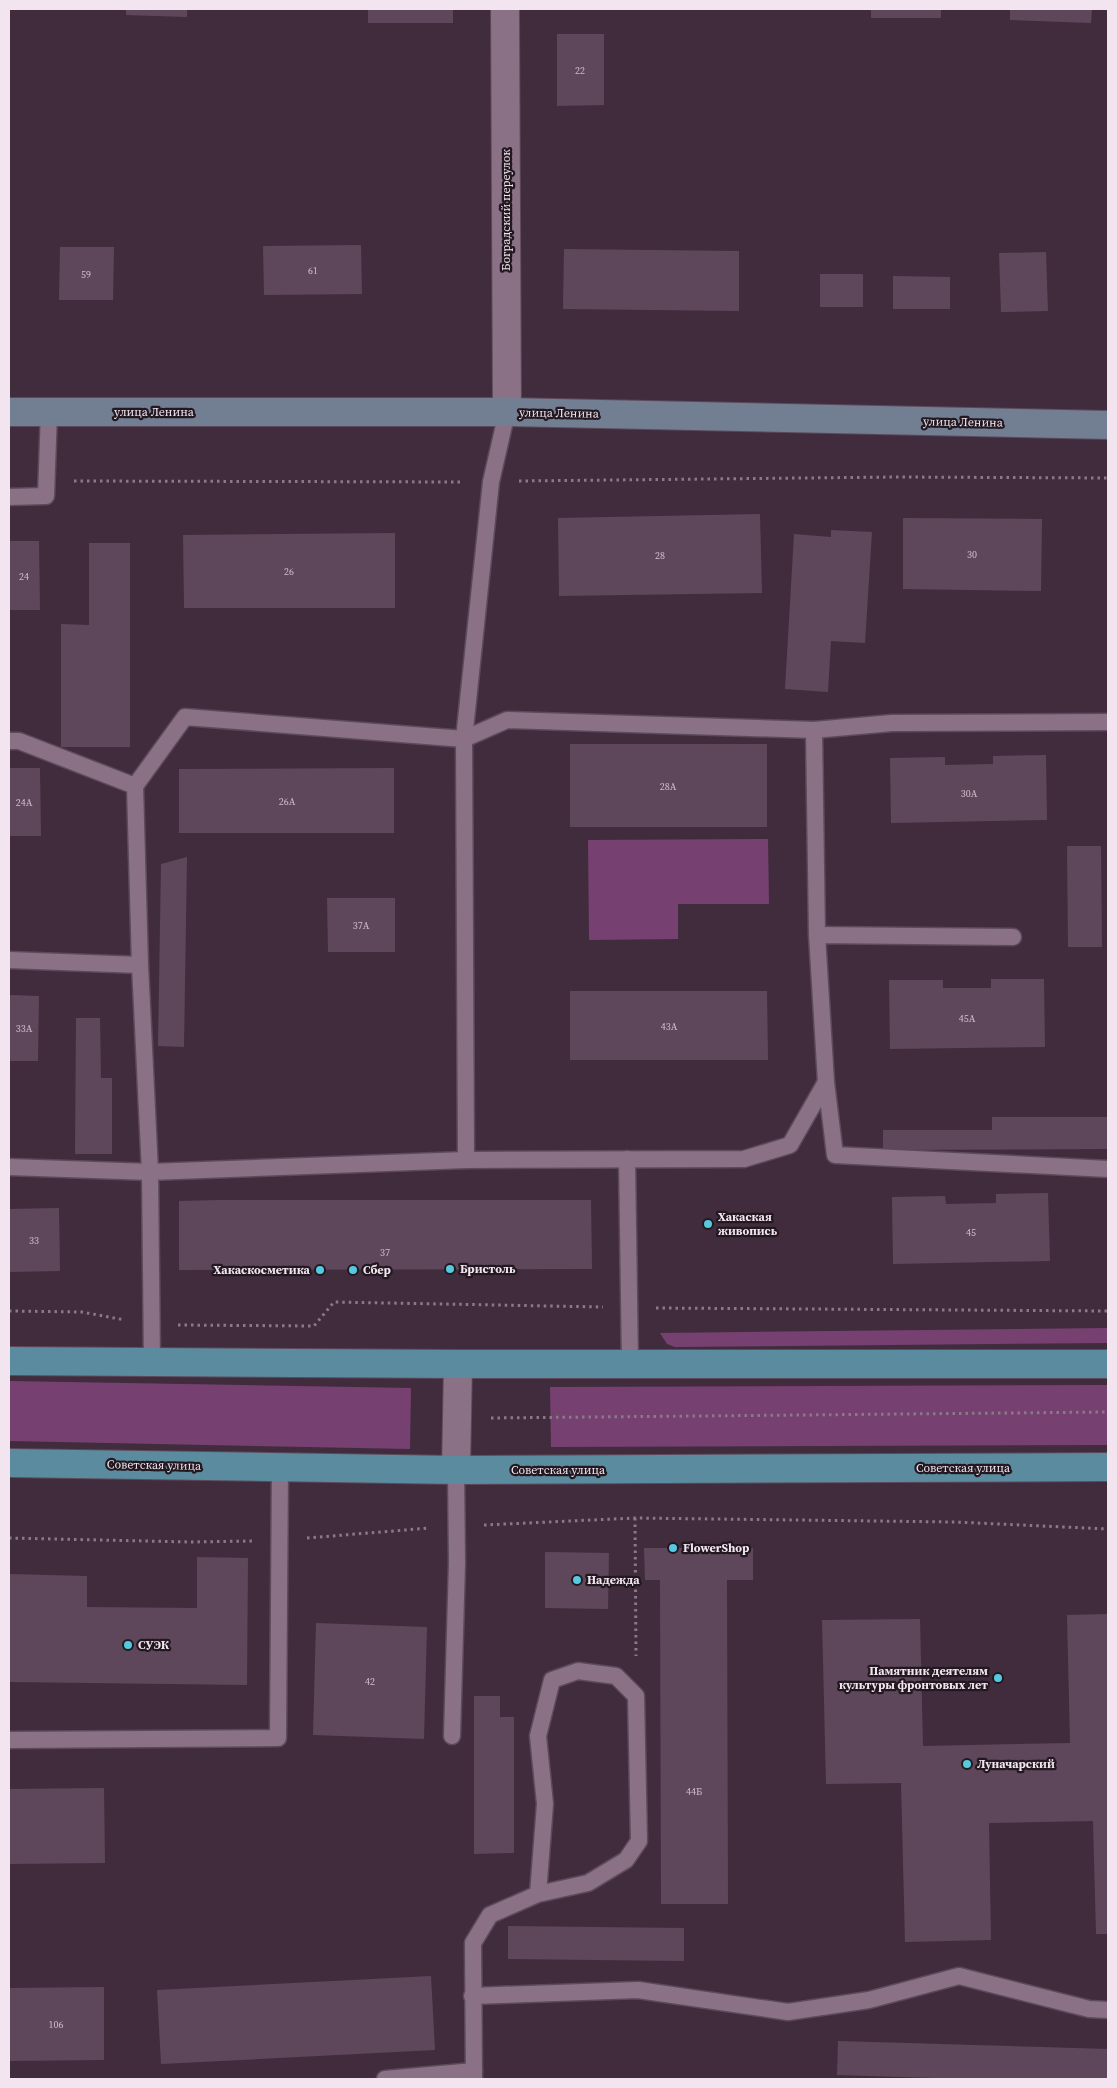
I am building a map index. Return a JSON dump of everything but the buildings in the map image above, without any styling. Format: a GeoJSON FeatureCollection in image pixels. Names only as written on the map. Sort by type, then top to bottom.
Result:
{"type":"FeatureCollection","features":[{"type":"Feature","properties":{"kind":"main road"},"geometry":{"type":"LineString","coordinates":[[9,1361],[458,1364],[1108,1364]]}},
{"type":"Feature","properties":{"kind":"main road","name":"Советская улица"},"geometry":{"type":"LineString","coordinates":[[9,1463],[456,1470],[1108,1467]]}},
{"type":"Feature","properties":{"kind":"street","name":"Боградский переулок"},"geometry":{"type":"LineString","coordinates":[[505,9],[507,412]]}},
{"type":"Feature","properties":{"kind":"street","name":"улица Ленина"},"geometry":{"type":"LineString","coordinates":[[9,412],[507,412],[1108,425]]}},
{"type":"Feature","properties":{"kind":"street"},"geometry":{"type":"LineString","coordinates":[[456,1470],[458,1364]]}},
{"type":"Feature","properties":{"kind":"lane"},"geometry":{"type":"LineString","coordinates":[[9,498],[46,496],[48,412]]}},
{"type":"Feature","properties":{"kind":"lane"},"geometry":{"type":"LineString","coordinates":[[466,1160],[464,739],[491,482],[507,412]]}},
{"type":"Feature","properties":{"kind":"lane"},"geometry":{"type":"LineString","coordinates":[[152,1362],[150,1172],[140,965],[135,786],[185,717],[464,739],[507,720],[814,730],[892,723],[1108,722]]}},
{"type":"Feature","properties":{"kind":"lane"},"geometry":{"type":"LineString","coordinates":[[814,730],[817,935],[826,1082],[835,1155],[1108,1168]]}},
{"type":"Feature","properties":{"kind":"lane"},"geometry":{"type":"LineString","coordinates":[[9,741],[19,741],[135,786]]}},
{"type":"Feature","properties":{"kind":"lane"},"geometry":{"type":"LineString","coordinates":[[817,935],[1013,937]]}},
{"type":"Feature","properties":{"kind":"lane"},"geometry":{"type":"LineString","coordinates":[[9,960],[140,965]]}},
{"type":"Feature","properties":{"kind":"lane"},"geometry":{"type":"LineString","coordinates":[[9,1167],[150,1172],[466,1160],[744,1159],[790,1145],[826,1082]]}},
{"type":"Feature","properties":{"kind":"lane"},"geometry":{"type":"LineString","coordinates":[[627,1159],[630,1364]]}},
{"type":"Feature","properties":{"kind":"lane"},"geometry":{"type":"LineString","coordinates":[[9,1740],[278,1738],[280,1467]]}},
{"type":"Feature","properties":{"kind":"lane"},"geometry":{"type":"LineString","coordinates":[[452,1736],[456,1470]]}},
{"type":"Feature","properties":{"kind":"lane"},"geometry":{"type":"LineString","coordinates":[[385,2079],[474,2075],[473,1943],[490,1915],[538,1894],[588,1883],[626,1860],[639,1841],[636,1696],[616,1676],[578,1670],[552,1680],[538,1736],[544,1804],[538,1894]]}},
{"type":"Feature","properties":{"kind":"lane"},"geometry":{"type":"LineString","coordinates":[[472,1996],[638,1990],[788,2012],[869,2000],[959,1976],[1089,2009],[1108,2010]]}},
{"type":"Feature","properties":{"kind":"path"},"geometry":{"type":"LineString","coordinates":[[46,481],[491,482],[897,477],[1108,478]]}},
{"type":"Feature","properties":{"kind":"path"},"geometry":{"type":"LineString","coordinates":[[9,1311],[82,1312],[151,1324],[314,1326],[334,1302],[630,1308],[1108,1311]]}},
{"type":"Feature","properties":{"kind":"path"},"geometry":{"type":"LineString","coordinates":[[457,1418],[1108,1412]]}},
{"type":"Feature","properties":{"kind":"path"},"geometry":{"type":"LineString","coordinates":[[9,1538],[191,1542],[279,1540],[456,1526],[636,1518],[955,1522],[1108,1529]]}},
{"type":"Feature","properties":{"kind":"path"},"geometry":{"type":"LineString","coordinates":[[636,1518],[636,1696]]}},
{"type":"Feature","properties":{"kind":"shaded area"},"geometry":{"type":"Polygon","coordinates":[[[768,839],[769,904],[678,904],[678,939],[589,940],[588,840],[768,839]]]}},
{"type":"Feature","properties":{"kind":"shaded area"},"geometry":{"type":"Polygon","coordinates":[[[1108,1328],[1108,1343],[675,1347],[667,1344],[660,1333],[1108,1328]]]}},
{"type":"Feature","properties":{"kind":"shaded area"},"geometry":{"type":"Polygon","coordinates":[[[9,1381],[411,1388],[410,1449],[9,1441],[9,1381]]]}},
{"type":"Feature","properties":{"kind":"shaded area"},"geometry":{"type":"Polygon","coordinates":[[[1108,1385],[1108,1445],[551,1447],[550,1387],[1108,1385]]]}},
{"type":"Feature","properties":{"kind":"place","name":"Хакаская живопись"},"geometry":{"type":"Point","coordinates":[708,1224]}},
{"type":"Feature","properties":{"kind":"place","name":"Бристоль"},"geometry":{"type":"Point","coordinates":[450,1269]}},
{"type":"Feature","properties":{"kind":"place","name":"Хакаскосметика"},"geometry":{"type":"Point","coordinates":[320,1270]}},
{"type":"Feature","properties":{"kind":"place","name":"Сбер"},"geometry":{"type":"Point","coordinates":[353,1270]}},
{"type":"Feature","properties":{"kind":"place","name":"FlowerShop"},"geometry":{"type":"Point","coordinates":[673,1548]}},
{"type":"Feature","properties":{"kind":"place","name":"Надежда"},"geometry":{"type":"Point","coordinates":[577,1580]}},
{"type":"Feature","properties":{"kind":"place","name":"СУЭК"},"geometry":{"type":"Point","coordinates":[128,1645]}},
{"type":"Feature","properties":{"kind":"place","name":"Памятник деятелям культуры фронтовых лет"},"geometry":{"type":"Point","coordinates":[998,1678]}},
{"type":"Feature","properties":{"kind":"place","name":"Луначарский"},"geometry":{"type":"Point","coordinates":[967,1764]}}]}
